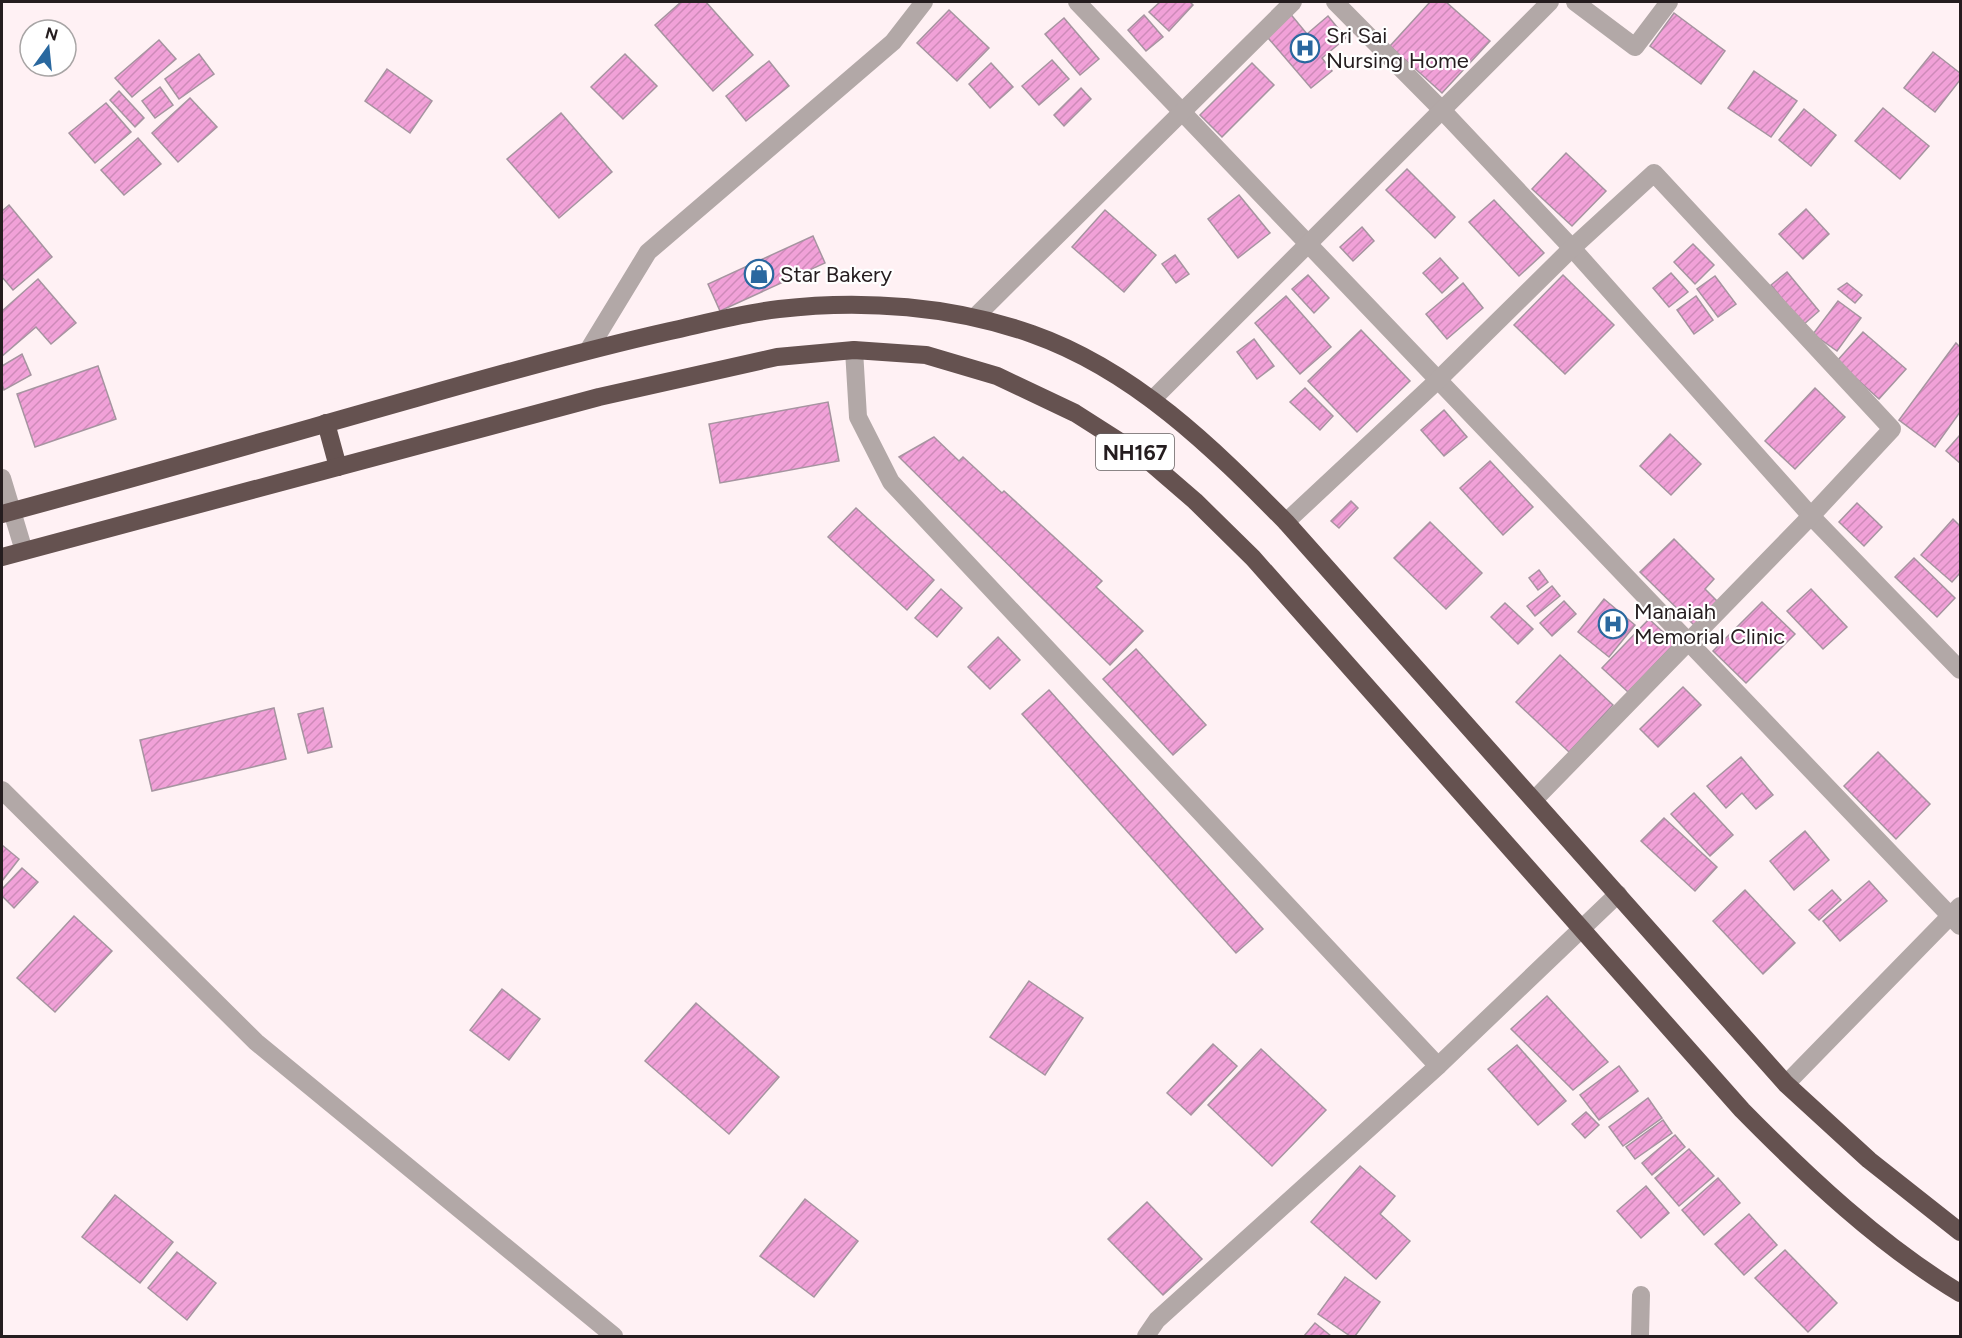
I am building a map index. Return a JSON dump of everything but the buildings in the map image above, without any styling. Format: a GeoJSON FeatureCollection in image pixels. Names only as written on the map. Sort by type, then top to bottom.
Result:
{"type":"FeatureCollection","features":[{"type":"Feature","properties":{"kind":"highway","name":"NH167"},"geometry":{"type":"LineString","coordinates":[[7,512],[589,349],[778,309],[850,305],[912,308],[976,316],[1035,335],[1098,363],[1152,400],[1221,456],[1286,522],[1786,1084],[1869,1160],[1960,1232]]}},
{"type":"Feature","properties":{"kind":"highway","name":"NH167"},"geometry":{"type":"LineString","coordinates":[[2,557],[599,397],[777,357],[854,350],[926,355],[997,376],[1075,413],[1144,457],[1195,501],[1253,558],[1742,1110],[1794,1163],[1858,1217],[1930,1275],[1960,1293]]}},
{"type":"Feature","properties":{"kind":"highway"},"geometry":{"type":"LineString","coordinates":[[326,423],[338,467]]}},
{"type":"Feature","properties":{"kind":"street"},"geometry":{"type":"LineString","coordinates":[[589,349],[648,252],[893,42],[924,2]]}},
{"type":"Feature","properties":{"kind":"street"},"geometry":{"type":"LineString","coordinates":[[1077,2],[1689,642],[1957,916],[1786,1084]]}},
{"type":"Feature","properties":{"kind":"street"},"geometry":{"type":"LineString","coordinates":[[976,316],[1293,2]]}},
{"type":"Feature","properties":{"kind":"street"},"geometry":{"type":"LineString","coordinates":[[1335,2],[1441,109],[1572,248],[1811,516],[1960,670]]}},
{"type":"Feature","properties":{"kind":"street"},"geometry":{"type":"LineString","coordinates":[[1152,400],[1550,2]]}},
{"type":"Feature","properties":{"kind":"street"},"geometry":{"type":"LineString","coordinates":[[1575,2],[1635,47],[1670,2]]}},
{"type":"Feature","properties":{"kind":"street"},"geometry":{"type":"LineString","coordinates":[[1286,522],[1438,380],[1572,248],[1654,173],[1893,429],[1534,800]]}},
{"type":"Feature","properties":{"kind":"street"},"geometry":{"type":"LineString","coordinates":[[854,350],[858,417],[891,482],[1438,1066]]}},
{"type":"Feature","properties":{"kind":"street"},"geometry":{"type":"LineString","coordinates":[[2,478],[7,512],[24,550]]}},
{"type":"Feature","properties":{"kind":"street"},"geometry":{"type":"LineString","coordinates":[[2,790],[256,1042],[614,1336]]}},
{"type":"Feature","properties":{"kind":"street"},"geometry":{"type":"LineString","coordinates":[[1146,1336],[1157,1320],[1438,1066],[1618,894]]}},
{"type":"Feature","properties":{"kind":"street"},"geometry":{"type":"LineString","coordinates":[[1641,1295],[1641,1336]]}},
{"type":"Feature","properties":{"kind":"place","name":"Sri Sai Nursing Home"},"geometry":{"type":"Point","coordinates":[1305,48]}},
{"type":"Feature","properties":{"kind":"place","name":"Star Bakery"},"geometry":{"type":"Point","coordinates":[759,274]}},
{"type":"Feature","properties":{"kind":"place","name":"Manaiah Memorial Clinic"},"geometry":{"type":"Point","coordinates":[1613,624]}}]}
